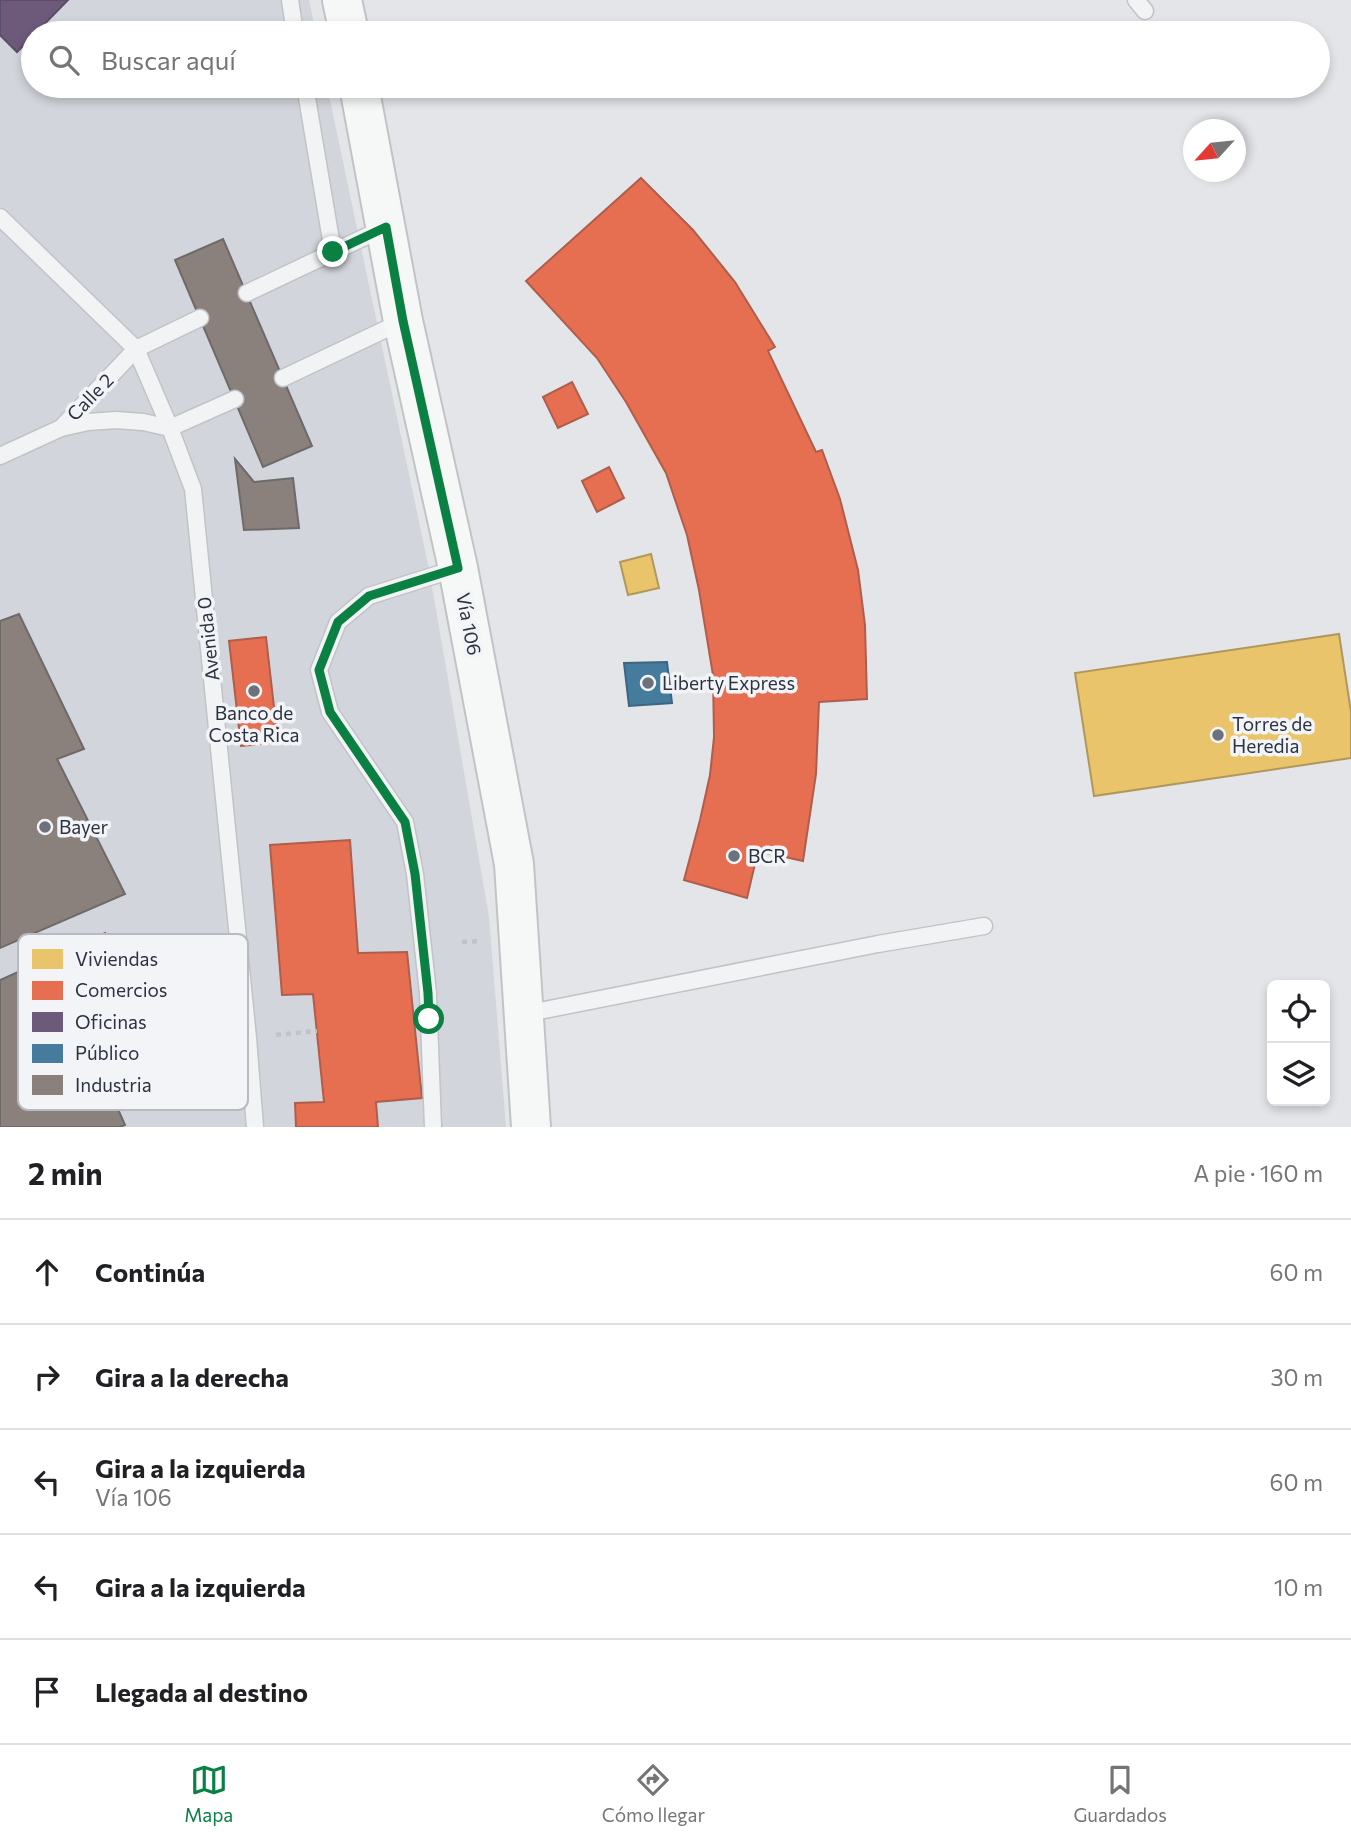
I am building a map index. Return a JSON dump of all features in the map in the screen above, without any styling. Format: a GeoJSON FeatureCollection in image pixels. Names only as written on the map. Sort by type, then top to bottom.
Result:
{"type":"FeatureCollection","features":[{"type":"Feature","properties":{"kind":"main road"},"geometry":{"type":"LineString","coordinates":[[342,0],[346,21]]}},
{"type":"Feature","properties":{"kind":"main road","name":"Vía 106"},"geometry":{"type":"LineString","coordinates":[[361,98],[403,321],[458,568],[514,864],[531,1127]]}},
{"type":"Feature","properties":{"kind":"lane"},"geometry":{"type":"LineString","coordinates":[[290,0],[293,21]]}},
{"type":"Feature","properties":{"kind":"lane"},"geometry":{"type":"LineString","coordinates":[[306,98],[333,252]]}},
{"type":"Feature","properties":{"kind":"lane","name":"Avenida 0"},"geometry":{"type":"LineString","coordinates":[[0,217],[135,349],[193,489],[238,934]]}},
{"type":"Feature","properties":{"kind":"lane"},"geometry":{"type":"LineString","coordinates":[[247,293],[386,227]]}},
{"type":"Feature","properties":{"kind":"lane"},"geometry":{"type":"LineString","coordinates":[[135,349],[200,318]]}},
{"type":"Feature","properties":{"kind":"lane"},"geometry":{"type":"LineString","coordinates":[[283,378],[403,321]]}},
{"type":"Feature","properties":{"kind":"lane","name":"Calle 2"},"geometry":{"type":"LineString","coordinates":[[0,456],[61,428],[135,349]]}},
{"type":"Feature","properties":{"kind":"lane"},"geometry":{"type":"LineString","coordinates":[[61,428],[116,420],[170,428],[235,399]]}},
{"type":"Feature","properties":{"kind":"lane"},"geometry":{"type":"LineString","coordinates":[[433,1127],[428,993],[415,874],[405,822],[330,712],[319,670],[338,622],[369,596],[458,568]]}},
{"type":"Feature","properties":{"kind":"lane"},"geometry":{"type":"LineString","coordinates":[[524,1014],[878,944],[984,926]]}},
{"type":"Feature","properties":{"kind":"lane","name":"Avenida 0"},"geometry":{"type":"LineString","coordinates":[[248,1038],[255,1127]]}},
{"type":"Feature","properties":{"kind":"path"},"geometry":{"type":"LineString","coordinates":[[248,1038],[317,1031]]}},
{"type":"Feature","properties":{"kind":"shaded area"},"geometry":{"type":"Polygon","coordinates":[[[0,0],[309,0],[313,21],[21,21],[21,98],[330,98],[429,569],[489,917],[506,1127],[0,1127],[0,0]]]}},
{"type":"Feature","properties":{"kind":"building: Viviendas"},"geometry":{"type":"Polygon","coordinates":[[[651,554],[659,588],[628,595],[620,562],[651,554]]]}},
{"type":"Feature","properties":{"kind":"building: Viviendas","name":"Torres de Heredia"},"geometry":{"type":"Polygon","coordinates":[[[1339,634],[1351,712],[1351,758],[1094,796],[1075,673],[1339,634]]]}},
{"type":"Feature","properties":{"kind":"building: Comercios"},"geometry":{"type":"Polygon","coordinates":[[[641,178],[693,230],[735,282],[775,347],[768,351],[816,452],[822,450],[840,499],[858,570],[865,625],[867,699],[819,702],[816,774],[803,861],[758,851],[747,898],[684,880],[710,775],[714,737],[713,675],[687,535],[666,473],[626,402],[597,358],[526,281],[641,178]]]}},
{"type":"Feature","properties":{"kind":"building: Comercios"},"geometry":{"type":"Polygon","coordinates":[[[572,382],[588,414],[558,428],[543,397],[572,382]]]}},
{"type":"Feature","properties":{"kind":"building: Comercios"},"geometry":{"type":"Polygon","coordinates":[[[609,467],[624,498],[597,512],[582,481],[609,467]]]}},
{"type":"Feature","properties":{"kind":"building: Comercios","name":"Banco de Costa Rica"},"geometry":{"type":"Polygon","coordinates":[[[266,637],[278,742],[241,746],[229,641],[266,637]]]}},
{"type":"Feature","properties":{"kind":"building: Comercios"},"geometry":{"type":"Polygon","coordinates":[[[350,840],[358,953],[407,952],[422,1098],[376,1102],[378,1127],[296,1127],[295,1103],[324,1102],[313,994],[282,995],[270,845],[350,840]]]}},
{"type":"Feature","properties":{"kind":"building: Oficinas"},"geometry":{"type":"Polygon","coordinates":[[[0,0],[68,0],[47,21],[21,21],[21,48],[17,52],[0,35],[0,0]]]}},
{"type":"Feature","properties":{"kind":"building: Público","name":"Liberty Express"},"geometry":{"type":"Polygon","coordinates":[[[667,662],[672,703],[629,706],[624,663],[667,662]]]}},
{"type":"Feature","properties":{"kind":"building: Industria"},"geometry":{"type":"Polygon","coordinates":[[[223,239],[312,446],[263,467],[175,260],[223,239]]]}},
{"type":"Feature","properties":{"kind":"building: Industria"},"geometry":{"type":"Polygon","coordinates":[[[235,459],[254,482],[293,478],[299,528],[244,530],[235,459]]]}},
{"type":"Feature","properties":{"kind":"building: Industria","name":"Bayer"},"geometry":{"type":"Polygon","coordinates":[[[19,614],[84,749],[57,759],[125,894],[32,934],[18,934],[18,940],[0,948],[0,621],[19,614]]]}},
{"type":"Feature","properties":{"kind":"building: Industria"},"geometry":{"type":"Polygon","coordinates":[[[18,972],[18,1110],[118,1110],[125,1125],[0,1127],[0,980],[18,972]]]}},
{"type":"Feature","properties":{"kind":"place","name":"Liberty Express"},"geometry":{"type":"Point","coordinates":[648,683]}},
{"type":"Feature","properties":{"kind":"place","name":"Banco de Costa Rica"},"geometry":{"type":"Point","coordinates":[254,691]}},
{"type":"Feature","properties":{"kind":"place","name":"Torres de Heredia"},"geometry":{"type":"Point","coordinates":[1218,735]}},
{"type":"Feature","properties":{"kind":"place","name":"Bayer"},"geometry":{"type":"Point","coordinates":[45,827]}},
{"type":"Feature","properties":{"kind":"place","name":"BCR"},"geometry":{"type":"Point","coordinates":[734,856]}},
{"type":"Feature","properties":{"kind":"route"},"geometry":{"type":"LineString","coordinates":[[333,252],[386,227],[403,321],[458,568],[369,596],[338,622],[319,670],[330,712],[405,822],[415,874],[429,1019]]}}]}
